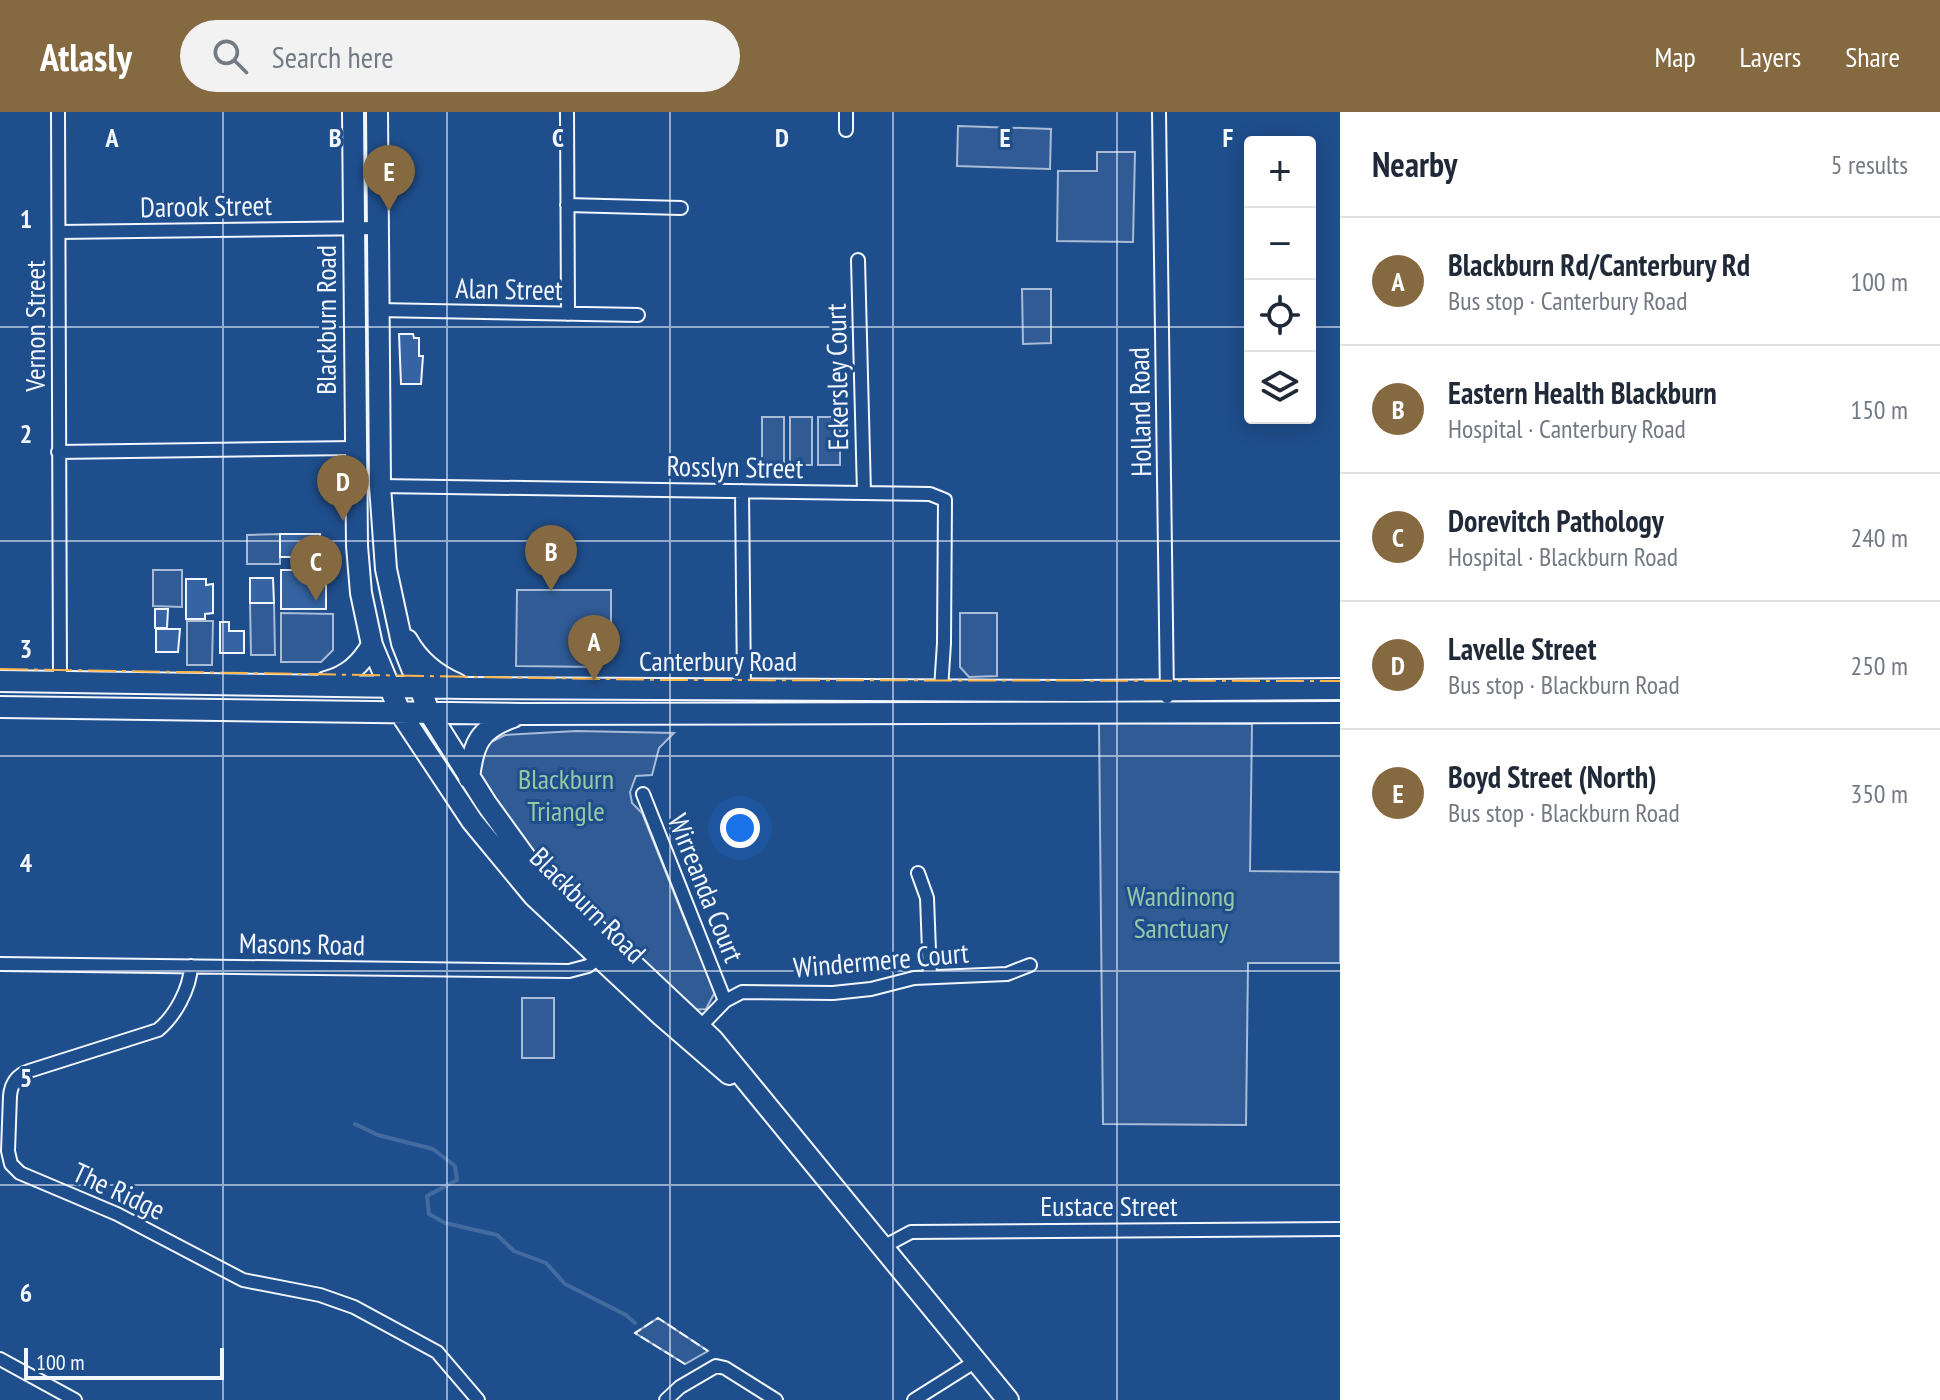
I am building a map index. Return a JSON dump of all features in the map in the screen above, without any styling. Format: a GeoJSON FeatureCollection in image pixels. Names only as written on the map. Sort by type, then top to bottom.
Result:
{"type":"FeatureCollection","features":[{"type":"Feature","properties":{"kind":"main road","name":"Blackburn Road"},"geometry":{"type":"LineString","coordinates":[[353,112],[358,570],[372,645],[401,714],[456,799],[534,896],[605,952],[648,978],[694,1033],[757,1097],[1008,1400]]}},
{"type":"Feature","properties":{"kind":"main road","name":"Blackburn Road"},"geometry":{"type":"LineString","coordinates":[[377,112],[383,545],[395,619],[417,686],[430,714],[469,778],[538,875],[662,1016],[694,1033]]}},
{"type":"Feature","properties":{"kind":"main road"},"geometry":{"type":"LineString","coordinates":[[395,619],[422,661],[443,679],[467,688]]}},
{"type":"Feature","properties":{"kind":"main road"},"geometry":{"type":"LineString","coordinates":[[310,686],[340,678],[359,664],[372,645]]}},
{"type":"Feature","properties":{"kind":"main road","name":"Canterbury Road"},"geometry":{"type":"LineString","coordinates":[[0,681],[467,688],[1340,689]]}},
{"type":"Feature","properties":{"kind":"main road","name":"Canterbury Road"},"geometry":{"type":"LineString","coordinates":[[0,707],[401,714],[1340,712]]}},
{"type":"Feature","properties":{"kind":"main road"},"geometry":{"type":"LineString","coordinates":[[469,778],[473,749],[480,737],[501,721],[521,714]]}},
{"type":"Feature","properties":{"kind":"main road"},"geometry":{"type":"LineString","coordinates":[[648,978],[662,1016]]}},
{"type":"Feature","properties":{"kind":"street","name":"Vernon Street"},"geometry":{"type":"LineString","coordinates":[[58,112],[60,683]]}},
{"type":"Feature","properties":{"kind":"street"},"geometry":{"type":"LineString","coordinates":[[567,112],[568,314]]}},
{"type":"Feature","properties":{"kind":"street"},"geometry":{"type":"LineString","coordinates":[[846,112],[846,130]]}},
{"type":"Feature","properties":{"kind":"street","name":"Holland Road"},"geometry":{"type":"LineString","coordinates":[[1159,112],[1167,712]]}},
{"type":"Feature","properties":{"kind":"street"},"geometry":{"type":"LineString","coordinates":[[567,205],[681,208]]}},
{"type":"Feature","properties":{"kind":"street","name":"Darook Street"},"geometry":{"type":"LineString","coordinates":[[59,232],[378,228]]}},
{"type":"Feature","properties":{"kind":"street","name":"Eckersley Court"},"geometry":{"type":"LineString","coordinates":[[858,260],[864,493]]}},
{"type":"Feature","properties":{"kind":"street","name":"Alan Street"},"geometry":{"type":"LineString","coordinates":[[378,310],[638,315]]}},
{"type":"Feature","properties":{"kind":"street"},"geometry":{"type":"LineString","coordinates":[[58,452],[355,448]]}},
{"type":"Feature","properties":{"kind":"street","name":"Rosslyn Street"},"geometry":{"type":"LineString","coordinates":[[380,486],[930,494],[945,500],[944,643],[950,690]]}},
{"type":"Feature","properties":{"kind":"street"},"geometry":{"type":"LineString","coordinates":[[742,491],[744,689]]}},
{"type":"Feature","properties":{"kind":"street"},"geometry":{"type":"LineString","coordinates":[[950,690],[953,712]]}},
{"type":"Feature","properties":{"kind":"street","name":"Wirreanda Court"},"geometry":{"type":"LineString","coordinates":[[643,794],[725,1001]]}},
{"type":"Feature","properties":{"kind":"street"},"geometry":{"type":"LineString","coordinates":[[918,873],[927,898],[930,977]]}},
{"type":"Feature","properties":{"kind":"street","name":"Masons Road"},"geometry":{"type":"LineString","coordinates":[[0,964],[569,971],[588,966],[605,952]]}},
{"type":"Feature","properties":{"kind":"street","name":"Windermere Court"},"geometry":{"type":"LineString","coordinates":[[725,1001],[742,992],[833,993],[930,977],[993,976],[1020,971],[1030,965]]}},
{"type":"Feature","properties":{"kind":"street","name":"The Ridge"},"geometry":{"type":"LineString","coordinates":[[191,966],[191,979],[183,995],[158,1030],[29,1071],[13,1082],[10,1089],[8,1151],[11,1164],[24,1175],[117,1214],[243,1280],[320,1295],[354,1307],[437,1352],[478,1400]]}},
{"type":"Feature","properties":{"kind":"street"},"geometry":{"type":"LineString","coordinates":[[694,1033],[725,1001]]}},
{"type":"Feature","properties":{"kind":"street","name":"Eustace Street"},"geometry":{"type":"LineString","coordinates":[[883,1247],[911,1232],[1340,1229]]}},
{"type":"Feature","properties":{"kind":"street"},"geometry":{"type":"LineString","coordinates":[[0,1359],[75,1400]]}},
{"type":"Feature","properties":{"kind":"street"},"geometry":{"type":"LineString","coordinates":[[914,1400],[976,1361]]}},
{"type":"Feature","properties":{"kind":"street"},"geometry":{"type":"LineString","coordinates":[[666,1400],[680,1387],[716,1366],[725,1368],[776,1400]]}},
{"type":"Feature","properties":{"kind":"shaded area"},"geometry":{"type":"Polygon","coordinates":[[[958,126],[1051,129],[1050,169],[957,166],[958,126]]]}},
{"type":"Feature","properties":{"kind":"shaded area"},"geometry":{"type":"Polygon","coordinates":[[[1097,152],[1135,152],[1133,242],[1057,241],[1058,171],[1097,171],[1097,152]]]}},
{"type":"Feature","properties":{"kind":"shaded area"},"geometry":{"type":"Polygon","coordinates":[[[1022,289],[1051,289],[1051,343],[1023,344],[1022,289]]]}},
{"type":"Feature","properties":{"kind":"shaded area"},"geometry":{"type":"Polygon","coordinates":[[[762,417],[784,417],[784,465],[762,465],[762,417]]]}},
{"type":"Feature","properties":{"kind":"shaded area"},"geometry":{"type":"Polygon","coordinates":[[[790,417],[812,417],[812,465],[790,465],[790,417]]]}},
{"type":"Feature","properties":{"kind":"shaded area"},"geometry":{"type":"Polygon","coordinates":[[[818,417],[840,417],[840,465],[818,465],[818,417]]]}},
{"type":"Feature","properties":{"kind":"shaded area"},"geometry":{"type":"Polygon","coordinates":[[[280,534],[280,564],[247,564],[247,535],[280,534]]]}},
{"type":"Feature","properties":{"kind":"shaded area"},"geometry":{"type":"Polygon","coordinates":[[[153,570],[182,570],[182,607],[153,606],[153,570]]]}},
{"type":"Feature","properties":{"kind":"shaded area"},"geometry":{"type":"Polygon","coordinates":[[[517,590],[611,590],[611,634],[600,641],[599,667],[516,666],[517,590]]]}},
{"type":"Feature","properties":{"kind":"shaded area"},"geometry":{"type":"Polygon","coordinates":[[[250,603],[274,603],[275,655],[251,655],[250,603]]]}},
{"type":"Feature","properties":{"kind":"shaded area"},"geometry":{"type":"Polygon","coordinates":[[[281,613],[333,614],[333,650],[321,662],[281,662],[281,613]]]}},
{"type":"Feature","properties":{"kind":"shaded area"},"geometry":{"type":"Polygon","coordinates":[[[960,613],[997,613],[997,676],[969,677],[960,667],[960,613]]]}},
{"type":"Feature","properties":{"kind":"shaded area"},"geometry":{"type":"Polygon","coordinates":[[[187,621],[213,621],[212,665],[187,665],[187,621]]]}},
{"type":"Feature","properties":{"kind":"shaded area","name":"Wandinong Sanctuary"},"geometry":{"type":"Polygon","coordinates":[[[1099,723],[1252,724],[1250,871],[1340,872],[1340,963],[1248,963],[1246,1125],[1103,1124],[1099,723]]]}},
{"type":"Feature","properties":{"kind":"shaded area","name":"Blackburn Triangle"},"geometry":{"type":"Polygon","coordinates":[[[576,731],[674,733],[659,748],[652,775],[636,776],[630,792],[632,803],[642,813],[690,933],[716,980],[716,990],[706,1009],[691,1010],[533,857],[480,782],[478,755],[481,747],[505,735],[576,731]]]}},
{"type":"Feature","properties":{"kind":"shaded area"},"geometry":{"type":"Polygon","coordinates":[[[522,998],[554,998],[554,1058],[522,1058],[522,998]]]}},
{"type":"Feature","properties":{"kind":"shaded area"},"geometry":{"type":"Polygon","coordinates":[[[658,1318],[708,1351],[685,1364],[635,1333],[658,1318]]]}},
{"type":"Feature","properties":{"kind":"building"},"geometry":{"type":"Polygon","coordinates":[[[399,334],[413,334],[414,338],[419,338],[419,356],[423,356],[421,384],[401,384],[399,334]]]}},
{"type":"Feature","properties":{"kind":"building"},"geometry":{"type":"Polygon","coordinates":[[[280,534],[320,534],[320,545],[307,545],[307,557],[280,557],[280,534]]]}},
{"type":"Feature","properties":{"kind":"building"},"geometry":{"type":"Polygon","coordinates":[[[281,570],[326,570],[326,609],[281,609],[281,570]]]}},
{"type":"Feature","properties":{"kind":"building"},"geometry":{"type":"Polygon","coordinates":[[[250,578],[273,578],[274,603],[250,603],[250,578]]]}},
{"type":"Feature","properties":{"kind":"building"},"geometry":{"type":"Polygon","coordinates":[[[186,579],[206,579],[206,585],[213,584],[213,613],[205,614],[205,619],[186,619],[186,579]]]}},
{"type":"Feature","properties":{"kind":"building"},"geometry":{"type":"Polygon","coordinates":[[[155,609],[168,609],[167,628],[155,628],[155,609]]]}},
{"type":"Feature","properties":{"kind":"building"},"geometry":{"type":"Polygon","coordinates":[[[220,622],[229,622],[229,631],[244,631],[244,653],[220,653],[220,622]]]}},
{"type":"Feature","properties":{"kind":"building"},"geometry":{"type":"Polygon","coordinates":[[[156,629],[180,629],[178,652],[156,652],[156,629]]]}},
{"type":"Feature","properties":{"kind":"waterway"},"geometry":{"type":"LineString","coordinates":[[355,1124],[378,1135],[433,1149],[455,1166],[457,1180],[427,1196],[429,1214],[445,1223],[497,1235],[514,1251],[546,1263],[565,1284],[626,1315],[635,1323]]}},
{"type":"Feature","properties":{"kind":"fence"},"geometry":{"type":"LineString","coordinates":[[685,1364],[635,1333],[658,1318],[708,1351]]}},
{"type":"Feature","properties":{"kind":"power"},"geometry":{"type":"LineString","coordinates":[[0,669],[667,680],[1340,681]]}},
{"type":"Feature","properties":{"kind":"place","name":"Boyd Street (North)"},"geometry":{"type":"Point","coordinates":[389,211]}},
{"type":"Feature","properties":{"kind":"place","name":"Lavelle Street"},"geometry":{"type":"Point","coordinates":[343,521]}},
{"type":"Feature","properties":{"kind":"place","name":"Eastern Health Blackburn"},"geometry":{"type":"Point","coordinates":[551,591]}},
{"type":"Feature","properties":{"kind":"place","name":"Dorevitch Pathology"},"geometry":{"type":"Point","coordinates":[316,601]}},
{"type":"Feature","properties":{"kind":"place","name":"Blackburn Rd/Canterbury Rd"},"geometry":{"type":"Point","coordinates":[594,681]}}]}
